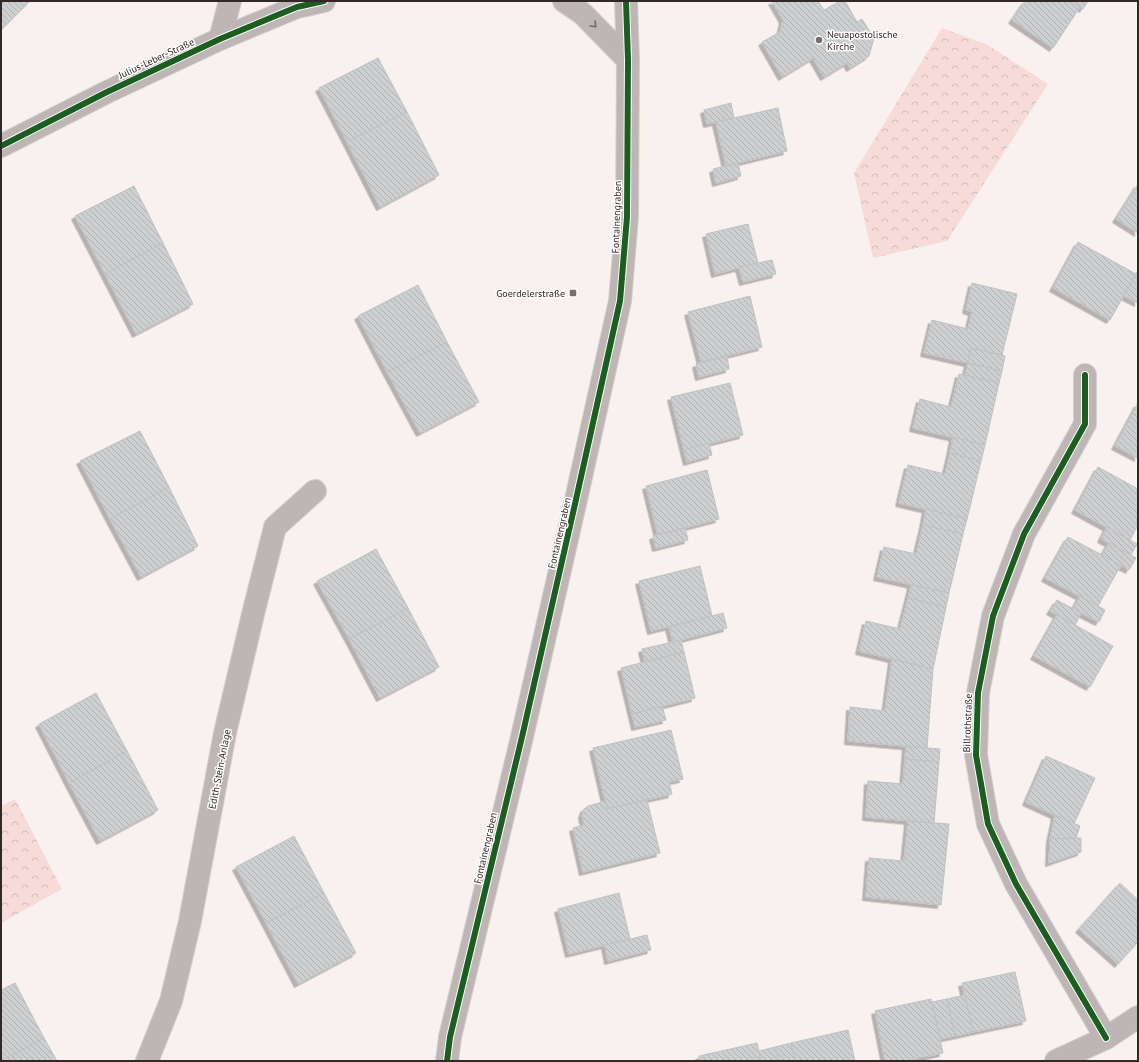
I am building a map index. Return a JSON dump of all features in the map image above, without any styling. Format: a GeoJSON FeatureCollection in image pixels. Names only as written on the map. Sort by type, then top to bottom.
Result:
{"type":"FeatureCollection","features":[{"type":"Feature","properties":{"kind":"street"},"geometry":{"type":"LineString","coordinates":[[220,39],[230,1]]}},
{"type":"Feature","properties":{"kind":"street","name":"Julius-Leber-Straße"},"geometry":{"type":"LineString","coordinates":[[1,146],[107,92],[296,4],[324,1]]}},
{"type":"Feature","properties":{"kind":"street"},"geometry":{"type":"LineString","coordinates":[[564,1],[583,14],[628,60]]}},
{"type":"Feature","properties":{"kind":"street","name":"Fontainengraben"},"geometry":{"type":"LineString","coordinates":[[447,1061],[450,1037],[576,504],[620,301],[627,217],[628,60],[626,1]]}},
{"type":"Feature","properties":{"kind":"street","name":"Billrothstraße"},"geometry":{"type":"LineString","coordinates":[[1085,375],[1085,424],[1024,534],[994,616],[978,693],[976,756],[988,824],[1016,884],[1106,1038]]}},
{"type":"Feature","properties":{"kind":"street","name":"Edith-Stein-Anlage"},"geometry":{"type":"LineString","coordinates":[[147,1061],[171,1001],[190,921],[225,733],[275,526],[315,491]]}},
{"type":"Feature","properties":{"kind":"street"},"geometry":{"type":"LineString","coordinates":[[1056,1061],[1106,1038],[1138,1017]]}},
{"type":"Feature","properties":{"kind":"green space"},"geometry":{"type":"Polygon","coordinates":[[[942,28],[986,44],[1048,84],[947,241],[873,258],[854,173],[942,28]]]}},
{"type":"Feature","properties":{"kind":"green space"},"geometry":{"type":"Polygon","coordinates":[[[15,799],[62,889],[1,923],[1,806],[15,799]]]}},
{"type":"Feature","properties":{"kind":"building"},"geometry":{"type":"Polygon","coordinates":[[[1,1],[30,1],[1,30],[1,1]]]}},
{"type":"Feature","properties":{"kind":"building","name":"Neuapostolische Kirche"},"geometry":{"type":"Polygon","coordinates":[[[772,1],[818,1],[824,10],[840,1],[845,1],[857,22],[862,19],[874,38],[869,56],[850,68],[847,63],[824,77],[813,58],[782,77],[762,42],[780,32],[783,20],[772,1]]]}},
{"type":"Feature","properties":{"kind":"building"},"geometry":{"type":"Polygon","coordinates":[[[1025,1],[1071,1],[1080,7],[1053,48],[1012,20],[1025,1]]]}},
{"type":"Feature","properties":{"kind":"building"},"geometry":{"type":"Polygon","coordinates":[[[1071,1],[1088,1],[1083,9],[1071,1]]]}},
{"type":"Feature","properties":{"kind":"building"},"geometry":{"type":"Polygon","coordinates":[[[378,58],[407,112],[347,142],[319,88],[378,58]]]}},
{"type":"Feature","properties":{"kind":"building"},"geometry":{"type":"Polygon","coordinates":[[[731,103],[734,118],[707,124],[704,110],[731,103]]]}},
{"type":"Feature","properties":{"kind":"building"},"geometry":{"type":"Polygon","coordinates":[[[778,108],[787,151],[726,166],[716,122],[778,108]]]}},
{"type":"Feature","properties":{"kind":"building"},"geometry":{"type":"Polygon","coordinates":[[[407,112],[439,175],[380,207],[347,142],[407,112]]]}},
{"type":"Feature","properties":{"kind":"building"},"geometry":{"type":"Polygon","coordinates":[[[738,163],[741,176],[716,183],[713,169],[738,163]]]}},
{"type":"Feature","properties":{"kind":"building"},"geometry":{"type":"Polygon","coordinates":[[[1138,184],[1138,233],[1116,219],[1138,184]]]}},
{"type":"Feature","properties":{"kind":"building"},"geometry":{"type":"Polygon","coordinates":[[[134,186],[163,243],[105,274],[75,216],[134,186]]]}},
{"type":"Feature","properties":{"kind":"building"},"geometry":{"type":"Polygon","coordinates":[[[748,224],[758,263],[715,274],[706,234],[748,224]]]}},
{"type":"Feature","properties":{"kind":"building"},"geometry":{"type":"Polygon","coordinates":[[[1078,242],[1136,274],[1110,320],[1053,288],[1078,242]]]}},
{"type":"Feature","properties":{"kind":"building"},"geometry":{"type":"Polygon","coordinates":[[[163,243],[193,304],[136,334],[105,274],[163,243]]]}},
{"type":"Feature","properties":{"kind":"building"},"geometry":{"type":"Polygon","coordinates":[[[772,260],[776,274],[743,282],[739,267],[772,260]]]}},
{"type":"Feature","properties":{"kind":"building"},"geometry":{"type":"Polygon","coordinates":[[[1138,270],[1138,303],[1124,296],[1138,270]]]}},
{"type":"Feature","properties":{"kind":"building"},"geometry":{"type":"Polygon","coordinates":[[[972,283],[1017,294],[1002,355],[971,348],[968,363],[924,353],[932,320],[968,329],[972,312],[966,310],[972,283]]]}},
{"type":"Feature","properties":{"kind":"building"},"geometry":{"type":"Polygon","coordinates":[[[418,285],[447,342],[387,372],[358,316],[418,285]]]}},
{"type":"Feature","properties":{"kind":"building"},"geometry":{"type":"Polygon","coordinates":[[[750,296],[762,347],[701,362],[688,312],[750,296]]]}},
{"type":"Feature","properties":{"kind":"building"},"geometry":{"type":"Polygon","coordinates":[[[447,342],[479,402],[420,433],[387,372],[447,342]]]}},
{"type":"Feature","properties":{"kind":"building"},"geometry":{"type":"Polygon","coordinates":[[[971,348],[1005,356],[1002,371],[968,363],[971,348]]]}},
{"type":"Feature","properties":{"kind":"building"},"geometry":{"type":"Polygon","coordinates":[[[727,356],[729,369],[699,377],[696,364],[727,356]]]}},
{"type":"Feature","properties":{"kind":"building"},"geometry":{"type":"Polygon","coordinates":[[[968,363],[1002,371],[999,383],[965,375],[968,363]]]}},
{"type":"Feature","properties":{"kind":"building"},"geometry":{"type":"Polygon","coordinates":[[[959,374],[999,383],[985,445],[913,428],[920,399],[951,407],[959,374]]]}},
{"type":"Feature","properties":{"kind":"building"},"geometry":{"type":"Polygon","coordinates":[[[730,383],[743,435],[684,450],[671,397],[730,383]]]}},
{"type":"Feature","properties":{"kind":"building"},"geometry":{"type":"Polygon","coordinates":[[[1138,403],[1138,458],[1115,446],[1138,403]]]}},
{"type":"Feature","properties":{"kind":"building"},"geometry":{"type":"Polygon","coordinates":[[[140,431],[169,487],[110,519],[80,461],[140,431]]]}},
{"type":"Feature","properties":{"kind":"building"},"geometry":{"type":"Polygon","coordinates":[[[953,437],[985,445],[981,461],[950,453],[953,437]]]}},
{"type":"Feature","properties":{"kind":"building"},"geometry":{"type":"Polygon","coordinates":[[[709,443],[712,455],[687,462],[684,450],[709,443]]]}},
{"type":"Feature","properties":{"kind":"building"},"geometry":{"type":"Polygon","coordinates":[[[950,453],[981,461],[967,519],[899,503],[908,465],[945,474],[950,453]]]}},
{"type":"Feature","properties":{"kind":"building"},"geometry":{"type":"Polygon","coordinates":[[[1098,467],[1138,489],[1138,525],[1130,540],[1075,510],[1098,467]]]}},
{"type":"Feature","properties":{"kind":"building"},"geometry":{"type":"Polygon","coordinates":[[[707,470],[719,519],[658,535],[646,486],[707,470]]]}},
{"type":"Feature","properties":{"kind":"building"},"geometry":{"type":"Polygon","coordinates":[[[169,487],[198,546],[141,577],[110,519],[169,487]]]}},
{"type":"Feature","properties":{"kind":"building"},"geometry":{"type":"Polygon","coordinates":[[[926,509],[967,519],[963,534],[923,525],[926,509]]]}},
{"type":"Feature","properties":{"kind":"building"},"geometry":{"type":"Polygon","coordinates":[[[923,525],[963,534],[949,593],[877,577],[884,547],[916,554],[923,525]]]}},
{"type":"Feature","properties":{"kind":"building"},"geometry":{"type":"Polygon","coordinates":[[[1107,527],[1137,544],[1131,555],[1101,539],[1107,527]]]}},
{"type":"Feature","properties":{"kind":"building"},"geometry":{"type":"Polygon","coordinates":[[[685,528],[688,540],[656,548],[653,536],[685,528]]]}},
{"type":"Feature","properties":{"kind":"building"},"geometry":{"type":"Polygon","coordinates":[[[1068,537],[1121,565],[1098,606],[1045,578],[1068,537]]]}},
{"type":"Feature","properties":{"kind":"building"},"geometry":{"type":"Polygon","coordinates":[[[1109,543],[1136,558],[1129,570],[1102,555],[1109,543]]]}},
{"type":"Feature","properties":{"kind":"building"},"geometry":{"type":"Polygon","coordinates":[[[376,549],[408,608],[349,639],[317,581],[376,549]]]}},
{"type":"Feature","properties":{"kind":"building"},"geometry":{"type":"Polygon","coordinates":[[[700,566],[712,616],[651,631],[639,581],[700,566]]]}},
{"type":"Feature","properties":{"kind":"building"},"geometry":{"type":"Polygon","coordinates":[[[911,585],[949,593],[946,607],[908,598],[911,585]]]}},
{"type":"Feature","properties":{"kind":"building"},"geometry":{"type":"Polygon","coordinates":[[[1080,596],[1105,610],[1099,622],[1073,609],[1080,596]]]}},
{"type":"Feature","properties":{"kind":"building"},"geometry":{"type":"Polygon","coordinates":[[[908,598],[946,607],[933,669],[859,651],[866,621],[900,629],[908,598]]]}},
{"type":"Feature","properties":{"kind":"building"},"geometry":{"type":"Polygon","coordinates":[[[1057,600],[1081,613],[1075,625],[1050,611],[1057,600]]]}},
{"type":"Feature","properties":{"kind":"building"},"geometry":{"type":"Polygon","coordinates":[[[408,608],[439,667],[380,698],[349,639],[408,608]]]}},
{"type":"Feature","properties":{"kind":"building"},"geometry":{"type":"Polygon","coordinates":[[[723,613],[727,628],[673,642],[669,627],[723,613]]]}},
{"type":"Feature","properties":{"kind":"building"},"geometry":{"type":"Polygon","coordinates":[[[1057,615],[1113,646],[1090,687],[1034,656],[1057,615]]]}},
{"type":"Feature","properties":{"kind":"building"},"geometry":{"type":"Polygon","coordinates":[[[681,640],[684,652],[645,662],[642,649],[681,640]]]}},
{"type":"Feature","properties":{"kind":"building"},"geometry":{"type":"Polygon","coordinates":[[[684,652],[695,698],[632,714],[621,668],[684,652]]]}},
{"type":"Feature","properties":{"kind":"building"},"geometry":{"type":"Polygon","coordinates":[[[892,659],[933,669],[927,748],[848,741],[850,707],[885,711],[892,659]]]}},
{"type":"Feature","properties":{"kind":"building"},"geometry":{"type":"Polygon","coordinates":[[[96,693],[127,751],[69,783],[39,724],[96,693]]]}},
{"type":"Feature","properties":{"kind":"building"},"geometry":{"type":"Polygon","coordinates":[[[662,706],[666,720],[635,727],[632,714],[662,706]]]}},
{"type":"Feature","properties":{"kind":"building"},"geometry":{"type":"Polygon","coordinates":[[[671,730],[683,779],[669,782],[672,794],[607,809],[593,748],[671,730]]]}},
{"type":"Feature","properties":{"kind":"building"},"geometry":{"type":"Polygon","coordinates":[[[906,746],[940,749],[939,762],[905,759],[906,746]]]}},
{"type":"Feature","properties":{"kind":"building"},"geometry":{"type":"Polygon","coordinates":[[[127,751],[158,810],[100,841],[69,783],[127,751]]]}},
{"type":"Feature","properties":{"kind":"building"},"geometry":{"type":"Polygon","coordinates":[[[1046,756],[1095,778],[1074,824],[1026,802],[1046,756]]]}},
{"type":"Feature","properties":{"kind":"building"},"geometry":{"type":"Polygon","coordinates":[[[905,759],[939,762],[934,823],[866,817],[868,781],[903,784],[905,759]]]}},
{"type":"Feature","properties":{"kind":"building"},"geometry":{"type":"Polygon","coordinates":[[[647,800],[660,853],[583,872],[573,828],[584,825],[582,815],[584,809],[588,806],[606,801],[607,809],[647,800]]]}},
{"type":"Feature","properties":{"kind":"building"},"geometry":{"type":"Polygon","coordinates":[[[1055,815],[1080,826],[1076,838],[1050,839],[1055,815]]]}},
{"type":"Feature","properties":{"kind":"building"},"geometry":{"type":"Polygon","coordinates":[[[908,821],[949,824],[941,905],[866,897],[869,858],[904,861],[908,821]]]}},
{"type":"Feature","properties":{"kind":"building"},"geometry":{"type":"Polygon","coordinates":[[[294,836],[324,893],[266,923],[236,867],[294,836]]]}},
{"type":"Feature","properties":{"kind":"building"},"geometry":{"type":"Polygon","coordinates":[[[1081,838],[1081,852],[1049,863],[1050,839],[1081,838]]]}},
{"type":"Feature","properties":{"kind":"building"},"geometry":{"type":"Polygon","coordinates":[[[1120,883],[1138,900],[1138,942],[1118,964],[1079,929],[1120,883]]]}},
{"type":"Feature","properties":{"kind":"building"},"geometry":{"type":"Polygon","coordinates":[[[324,893],[356,953],[298,984],[266,923],[324,893]]]}},
{"type":"Feature","properties":{"kind":"building"},"geometry":{"type":"Polygon","coordinates":[[[619,893],[630,939],[569,954],[558,909],[619,893]]]}},
{"type":"Feature","properties":{"kind":"building"},"geometry":{"type":"Polygon","coordinates":[[[647,935],[651,950],[608,961],[605,945],[647,935]]]}},
{"type":"Feature","properties":{"kind":"building"},"geometry":{"type":"Polygon","coordinates":[[[1015,972],[1026,1021],[973,1032],[962,983],[1015,972]]]}},
{"type":"Feature","properties":{"kind":"building"},"geometry":{"type":"Polygon","coordinates":[[[15,983],[44,1038],[1,1061],[1,990],[15,983]]]}},
{"type":"Feature","properties":{"kind":"building"},"geometry":{"type":"Polygon","coordinates":[[[965,995],[973,1032],[955,1036],[947,999],[965,995]]]}},
{"type":"Feature","properties":{"kind":"building"},"geometry":{"type":"Polygon","coordinates":[[[931,999],[943,1053],[905,1061],[885,1061],[875,1011],[931,999]]]}},
{"type":"Feature","properties":{"kind":"building"},"geometry":{"type":"Polygon","coordinates":[[[947,999],[955,1036],[940,1039],[932,1002],[947,999]]]}},
{"type":"Feature","properties":{"kind":"building"},"geometry":{"type":"Polygon","coordinates":[[[848,1030],[855,1061],[795,1061],[791,1043],[848,1030]]]}},
{"type":"Feature","properties":{"kind":"building"},"geometry":{"type":"Polygon","coordinates":[[[44,1038],[57,1061],[1,1061],[44,1038]]]}},
{"type":"Feature","properties":{"kind":"building"},"geometry":{"type":"Polygon","coordinates":[[[757,1043],[761,1061],[700,1061],[699,1056],[757,1043]]]}},
{"type":"Feature","properties":{"kind":"building"},"geometry":{"type":"Polygon","coordinates":[[[791,1043],[795,1061],[779,1061],[775,1047],[791,1043]]]}},
{"type":"Feature","properties":{"kind":"building"},"geometry":{"type":"Polygon","coordinates":[[[775,1047],[779,1061],[761,1061],[759,1051],[775,1047]]]}},
{"type":"Feature","properties":{"kind":"cycle path"},"geometry":{"type":"LineString","coordinates":[[1,146],[107,92],[220,39],[297,7],[324,1]]}},
{"type":"Feature","properties":{"kind":"cycle path"},"geometry":{"type":"LineString","coordinates":[[447,1061],[450,1037],[522,737],[620,301],[627,217],[628,60],[626,1]]}},
{"type":"Feature","properties":{"kind":"cycle path"},"geometry":{"type":"LineString","coordinates":[[1085,375],[1085,424],[1024,534],[993,616],[978,693],[976,755],[988,824],[1016,884],[1106,1038]]}},
{"type":"Feature","properties":{"kind":"place","name":"Neuapostolische Kirche"},"geometry":{"type":"Point","coordinates":[819,40]}},
{"type":"Feature","properties":{"kind":"place","name":"Goerdelerstraße"},"geometry":{"type":"Point","coordinates":[573,293]}}]}
